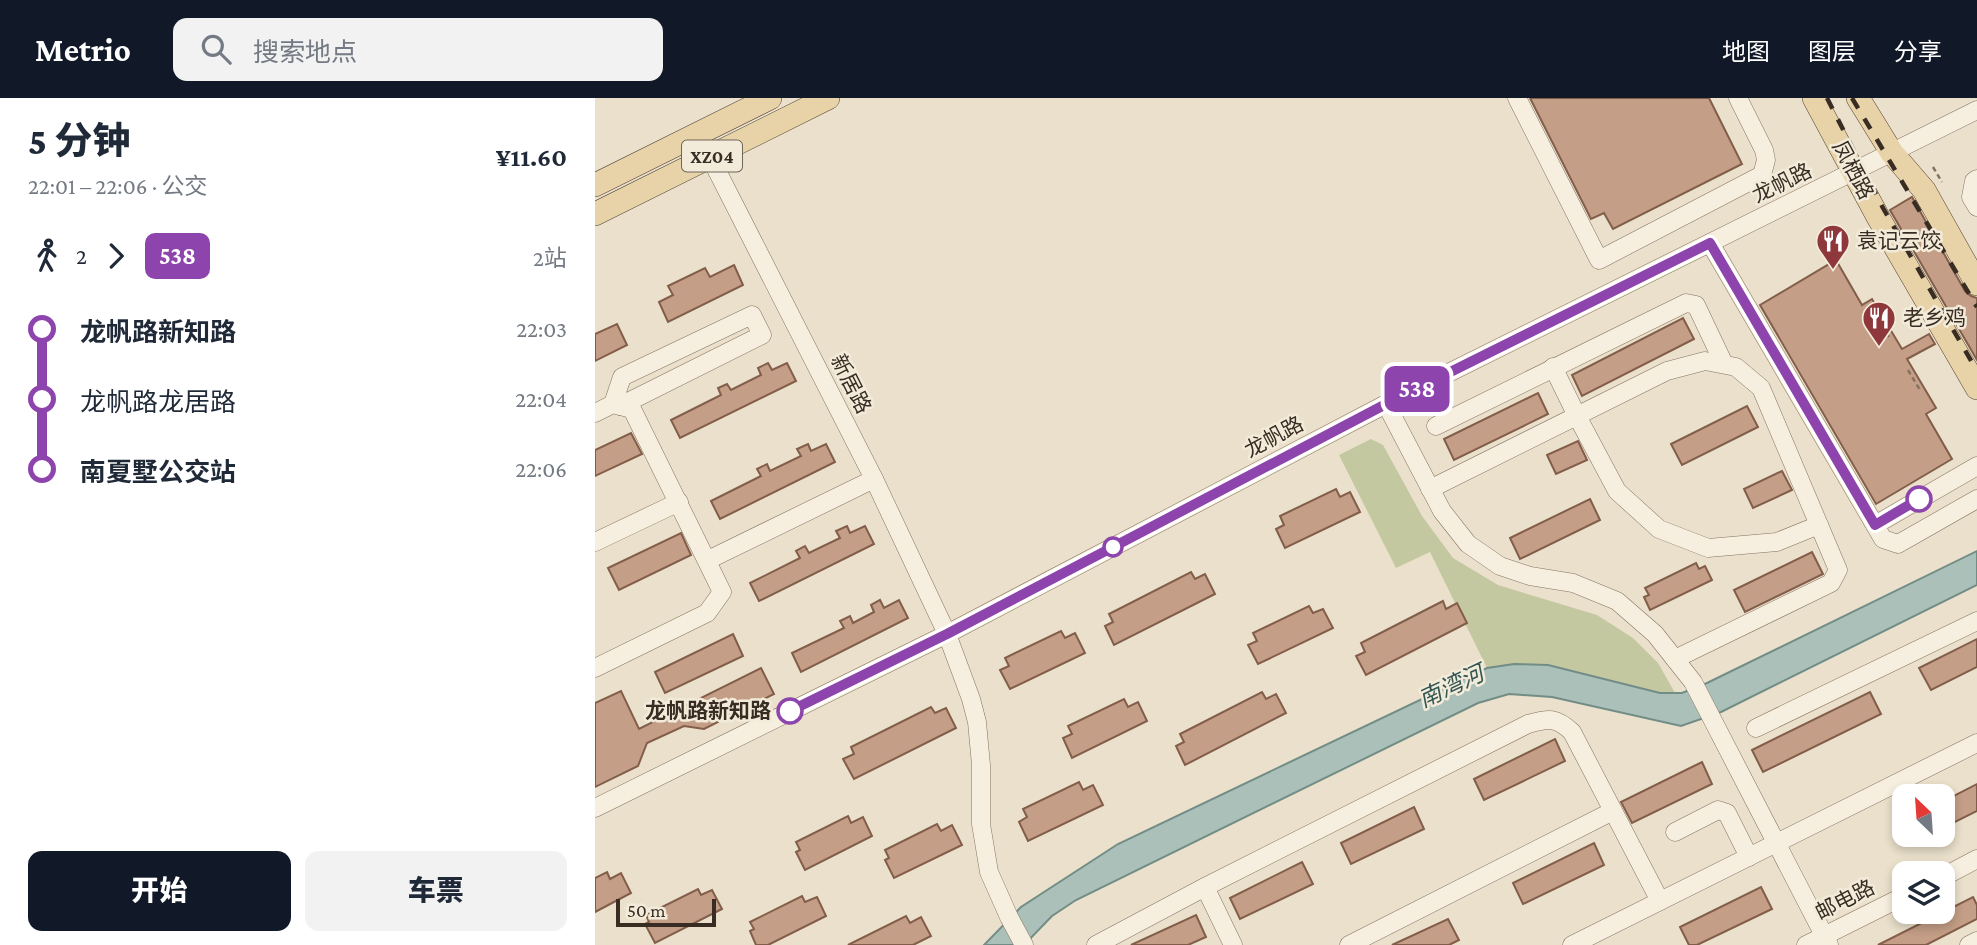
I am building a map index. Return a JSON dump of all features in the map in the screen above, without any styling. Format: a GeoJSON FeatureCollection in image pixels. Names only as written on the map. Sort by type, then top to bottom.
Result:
{"type":"FeatureCollection","features":[{"type":"Feature","properties":{"kind":"main road","name":"XZ04"},"geometry":{"type":"LineString","coordinates":[[595,185],[771,98]]}},
{"type":"Feature","properties":{"kind":"main road","name":"XZ04"},"geometry":{"type":"LineString","coordinates":[[595,215],[828,98]]}},
{"type":"Feature","properties":{"kind":"main road","name":"凤栖路"},"geometry":{"type":"LineString","coordinates":[[1814,98],[1878,218],[1977,388]]}},
{"type":"Feature","properties":{"kind":"main road","name":"凤栖路"},"geometry":{"type":"LineString","coordinates":[[1858,98],[1892,153],[1924,190],[1977,285]]}},
{"type":"Feature","properties":{"kind":"street"},"geometry":{"type":"LineString","coordinates":[[1517,98],[1599,260],[1762,175],[1766,160],[1764,150],[1738,98]]}},
{"type":"Feature","properties":{"kind":"street","name":"龙帆路"},"geometry":{"type":"LineString","coordinates":[[595,808],[947,634],[1386,404],[1977,110]]}},
{"type":"Feature","properties":{"kind":"street","name":"新居路"},"geometry":{"type":"LineString","coordinates":[[711,157],[874,479],[947,634],[977,722],[981,765],[981,824],[989,872],[1024,945]]}},
{"type":"Feature","properties":{"kind":"street"},"geometry":{"type":"LineString","coordinates":[[1977,179],[1974,181],[1971,197],[1977,207]]}},
{"type":"Feature","properties":{"kind":"street"},"geometry":{"type":"LineString","coordinates":[[1710,243],[1884,539],[1898,544],[1977,499]]}},
{"type":"Feature","properties":{"kind":"street"},"geometry":{"type":"LineString","coordinates":[[1436,426],[1686,303],[1696,306],[1724,365]]}},
{"type":"Feature","properties":{"kind":"street"},"geometry":{"type":"LineString","coordinates":[[595,413],[616,405],[762,335],[752,315],[622,377],[616,405]]}},
{"type":"Feature","properties":{"kind":"street"},"geometry":{"type":"LineString","coordinates":[[1430,489],[1668,372],[1705,361],[1736,367],[1761,388],[1838,570],[1831,583],[1675,659]]}},
{"type":"Feature","properties":{"kind":"street"},"geometry":{"type":"LineString","coordinates":[[1553,367],[1617,491],[1659,529],[1708,548],[1777,542],[1819,525]]}},
{"type":"Feature","properties":{"kind":"street"},"geometry":{"type":"LineString","coordinates":[[1386,404],[1442,511],[1468,544],[1500,566],[1530,576],[1573,583],[1617,601],[1655,634],[1693,682],[1827,940]]}},
{"type":"Feature","properties":{"kind":"street"},"geometry":{"type":"LineString","coordinates":[[595,668],[707,613],[722,592],[632,409],[616,405]]}},
{"type":"Feature","properties":{"kind":"street"},"geometry":{"type":"LineString","coordinates":[[1875,525],[1977,466]]}},
{"type":"Feature","properties":{"kind":"street"},"geometry":{"type":"LineString","coordinates":[[708,561],[874,479]]}},
{"type":"Feature","properties":{"kind":"street"},"geometry":{"type":"LineString","coordinates":[[595,542],[679,502]]}},
{"type":"Feature","properties":{"kind":"street"},"geometry":{"type":"LineString","coordinates":[[1756,729],[1977,621]]}},
{"type":"Feature","properties":{"kind":"street"},"geometry":{"type":"LineString","coordinates":[[1096,945],[1528,724],[1544,719],[1560,720],[1572,732],[1660,901]]}},
{"type":"Feature","properties":{"kind":"street"},"geometry":{"type":"LineString","coordinates":[[1572,945],[1977,744]]}},
{"type":"Feature","properties":{"kind":"street"},"geometry":{"type":"LineString","coordinates":[[1675,832],[1718,810],[1727,813],[1749,857]]}},
{"type":"Feature","properties":{"kind":"street"},"geometry":{"type":"LineString","coordinates":[[1349,945],[1613,811]]}},
{"type":"Feature","properties":{"kind":"street"},"geometry":{"type":"LineString","coordinates":[[1955,871],[1977,859]]}},
{"type":"Feature","properties":{"kind":"street"},"geometry":{"type":"LineString","coordinates":[[1205,887],[1233,945]]}},
{"type":"Feature","properties":{"kind":"street","name":"邮电路"},"geometry":{"type":"LineString","coordinates":[[1806,945],[1827,940],[1892,903]]}},
{"type":"Feature","properties":{"kind":"street"},"geometry":{"type":"LineString","coordinates":[[1969,945],[1977,941]]}},
{"type":"Feature","properties":{"kind":"path"},"geometry":{"type":"LineString","coordinates":[[1874,313],[1889,338]]}},
{"type":"Feature","properties":{"kind":"path"},"geometry":{"type":"LineString","coordinates":[[1907,370],[1920,390]]}},
{"type":"Feature","properties":{"kind":"green space"},"geometry":{"type":"Polygon","coordinates":[[[1371,439],[1383,445],[1422,516],[1453,558],[1498,585],[1597,615],[1633,638],[1658,663],[1675,693],[1660,693],[1514,664],[1487,668],[1430,552],[1396,568],[1339,455],[1371,439]]]}},
{"type":"Feature","properties":{"kind":"water","name":"南湾河"},"geometry":{"type":"Polygon","coordinates":[[[1977,551],[1977,585],[1721,712],[1681,726],[1552,697],[1509,694],[1478,703],[1076,900],[1052,916],[1024,945],[984,945],[1021,907],[1118,844],[1487,668],[1514,664],[1548,665],[1660,693],[1682,693],[1977,551]]]}},
{"type":"Feature","properties":{"kind":"building"},"geometry":{"type":"Polygon","coordinates":[[[1530,98],[1709,98],[1742,164],[1613,229],[1604,213],[1591,219],[1530,98]]]}},
{"type":"Feature","properties":{"kind":"building"},"geometry":{"type":"Polygon","coordinates":[[[1912,197],[1965,291],[1977,298],[1977,360],[1890,210],[1912,197]]]}},
{"type":"Feature","properties":{"kind":"building"},"geometry":{"type":"Polygon","coordinates":[[[1836,260],[1862,305],[1872,299],[1902,349],[1929,334],[1935,344],[1907,359],[1936,408],[1926,414],[1952,459],[1876,504],[1760,305],[1836,260]]]}},
{"type":"Feature","properties":{"kind":"building"},"geometry":{"type":"Polygon","coordinates":[[[734,265],[743,285],[668,322],[659,302],[673,295],[668,286],[705,268],[710,277],[734,265]]]}},
{"type":"Feature","properties":{"kind":"building"},"geometry":{"type":"Polygon","coordinates":[[[1683,318],[1694,339],[1582,396],[1572,375],[1683,318]]]}},
{"type":"Feature","properties":{"kind":"building"},"geometry":{"type":"Polygon","coordinates":[[[617,324],[627,345],[595,361],[595,334],[617,324]]]}},
{"type":"Feature","properties":{"kind":"building"},"geometry":{"type":"Polygon","coordinates":[[[768,363],[772,370],[787,363],[796,381],[680,438],[671,420],[721,395],[718,388],[727,384],[731,390],[761,375],[758,368],[768,363]]]}},
{"type":"Feature","properties":{"kind":"building"},"geometry":{"type":"Polygon","coordinates":[[[1538,393],[1548,414],[1454,460],[1444,439],[1538,393]]]}},
{"type":"Feature","properties":{"kind":"building"},"geometry":{"type":"Polygon","coordinates":[[[1747,406],[1758,427],[1682,465],[1671,444],[1747,406]]]}},
{"type":"Feature","properties":{"kind":"building"},"geometry":{"type":"Polygon","coordinates":[[[631,433],[642,454],[595,476],[595,450],[631,433]]]}},
{"type":"Feature","properties":{"kind":"building"},"geometry":{"type":"Polygon","coordinates":[[[1578,441],[1587,460],[1556,474],[1547,455],[1578,441]]]}},
{"type":"Feature","properties":{"kind":"building"},"geometry":{"type":"Polygon","coordinates":[[[808,444],[811,451],[826,444],[835,462],[720,519],[711,501],[761,476],[757,469],[767,464],[770,471],[801,456],[797,449],[808,444]]]}},
{"type":"Feature","properties":{"kind":"building"},"geometry":{"type":"Polygon","coordinates":[[[1782,471],[1792,490],[1753,508],[1744,489],[1782,471]]]}},
{"type":"Feature","properties":{"kind":"building"},"geometry":{"type":"Polygon","coordinates":[[[1336,489],[1340,497],[1350,492],[1360,512],[1285,548],[1276,529],[1284,525],[1280,516],[1336,489]]]}},
{"type":"Feature","properties":{"kind":"building"},"geometry":{"type":"Polygon","coordinates":[[[1590,499],[1600,520],[1520,559],[1510,538],[1590,499]]]}},
{"type":"Feature","properties":{"kind":"building"},"geometry":{"type":"Polygon","coordinates":[[[847,526],[850,533],[865,526],[874,544],[759,601],[750,583],[800,558],[796,551],[805,546],[809,553],[840,538],[836,531],[847,526]]]}},
{"type":"Feature","properties":{"kind":"building"},"geometry":{"type":"Polygon","coordinates":[[[681,533],[691,555],[619,590],[608,568],[681,533]]]}},
{"type":"Feature","properties":{"kind":"building"},"geometry":{"type":"Polygon","coordinates":[[[1812,552],[1823,574],[1745,612],[1734,590],[1812,552]]]}},
{"type":"Feature","properties":{"kind":"building"},"geometry":{"type":"Polygon","coordinates":[[[1696,563],[1699,569],[1705,566],[1712,580],[1650,610],[1644,597],[1649,595],[1645,588],[1696,563]]]}},
{"type":"Feature","properties":{"kind":"building"},"geometry":{"type":"Polygon","coordinates":[[[1191,572],[1195,579],[1205,574],[1215,594],[1114,645],[1105,626],[1113,622],[1109,614],[1191,572]]]}},
{"type":"Feature","properties":{"kind":"building"},"geometry":{"type":"Polygon","coordinates":[[[880,600],[884,608],[899,600],[908,618],[801,672],[792,653],[844,628],[840,621],[850,616],[853,623],[874,612],[871,605],[880,600]]]}},
{"type":"Feature","properties":{"kind":"building"},"geometry":{"type":"Polygon","coordinates":[[[1443,601],[1446,609],[1457,603],[1467,623],[1366,675],[1356,656],[1365,652],[1361,643],[1443,601]]]}},
{"type":"Feature","properties":{"kind":"building"},"geometry":{"type":"Polygon","coordinates":[[[1309,606],[1313,613],[1323,609],[1333,628],[1258,664],[1248,645],[1257,641],[1253,633],[1309,606]]]}},
{"type":"Feature","properties":{"kind":"building"},"geometry":{"type":"Polygon","coordinates":[[[1061,631],[1065,638],[1075,633],[1085,653],[1010,689],[1000,670],[1009,666],[1005,658],[1061,631]]]}},
{"type":"Feature","properties":{"kind":"building"},"geometry":{"type":"Polygon","coordinates":[[[733,634],[743,656],[665,693],[655,672],[733,634]]]}},
{"type":"Feature","properties":{"kind":"building"},"geometry":{"type":"Polygon","coordinates":[[[1977,639],[1977,667],[1931,690],[1919,668],[1977,639]]]}},
{"type":"Feature","properties":{"kind":"building"},"geometry":{"type":"Polygon","coordinates":[[[761,668],[774,694],[704,729],[684,726],[647,743],[638,766],[595,787],[595,703],[621,691],[639,729],[761,668]]]}},
{"type":"Feature","properties":{"kind":"building"},"geometry":{"type":"Polygon","coordinates":[[[1262,692],[1266,699],[1276,694],[1286,713],[1185,765],[1176,746],[1184,742],[1180,734],[1262,692]]]}},
{"type":"Feature","properties":{"kind":"building"},"geometry":{"type":"Polygon","coordinates":[[[1870,692],[1881,714],[1763,772],[1752,750],[1870,692]]]}},
{"type":"Feature","properties":{"kind":"building"},"geometry":{"type":"Polygon","coordinates":[[[1124,699],[1128,707],[1138,702],[1147,721],[1072,758],[1063,738],[1072,734],[1068,726],[1124,699]]]}},
{"type":"Feature","properties":{"kind":"building"},"geometry":{"type":"Polygon","coordinates":[[[931,707],[935,713],[946,708],[956,728],[854,779],[843,759],[854,754],[851,747],[931,707]]]}},
{"type":"Feature","properties":{"kind":"building"},"geometry":{"type":"Polygon","coordinates":[[[1555,739],[1565,761],[1484,800],[1474,779],[1555,739]]]}},
{"type":"Feature","properties":{"kind":"building"},"geometry":{"type":"Polygon","coordinates":[[[1702,762],[1712,784],[1632,823],[1621,802],[1702,762]]]}},
{"type":"Feature","properties":{"kind":"building"},"geometry":{"type":"Polygon","coordinates":[[[1079,782],[1083,790],[1093,785],[1103,805],[1028,841],[1019,822],[1027,817],[1023,809],[1079,782]]]}},
{"type":"Feature","properties":{"kind":"building"},"geometry":{"type":"Polygon","coordinates":[[[1977,784],[1977,811],[1955,822],[1955,795],[1977,784]]]}},
{"type":"Feature","properties":{"kind":"building"},"geometry":{"type":"Polygon","coordinates":[[[1414,807],[1424,829],[1351,864],[1341,843],[1414,807]]]}},
{"type":"Feature","properties":{"kind":"building"},"geometry":{"type":"Polygon","coordinates":[[[848,816],[851,823],[863,817],[872,836],[805,870],[796,852],[800,850],[796,842],[848,816]]]}},
{"type":"Feature","properties":{"kind":"building"},"geometry":{"type":"Polygon","coordinates":[[[937,824],[941,831],[952,825],[962,845],[894,878],[885,860],[889,858],[885,850],[937,824]]]}},
{"type":"Feature","properties":{"kind":"building"},"geometry":{"type":"Polygon","coordinates":[[[1594,843],[1604,865],[1523,904],[1513,883],[1594,843]]]}},
{"type":"Feature","properties":{"kind":"building"},"geometry":{"type":"Polygon","coordinates":[[[1302,862],[1313,884],[1240,919],[1230,898],[1302,862]]]}},
{"type":"Feature","properties":{"kind":"building"},"geometry":{"type":"Polygon","coordinates":[[[607,872],[610,879],[621,873],[631,893],[595,912],[595,878],[607,872]]]}},
{"type":"Feature","properties":{"kind":"building"},"geometry":{"type":"Polygon","coordinates":[[[1761,887],[1772,909],[1697,945],[1689,945],[1680,927],[1761,887]]]}},
{"type":"Feature","properties":{"kind":"building"},"geometry":{"type":"Polygon","coordinates":[[[698,889],[701,895],[712,890],[722,909],[655,943],[645,924],[649,922],[646,915],[698,889]]]}},
{"type":"Feature","properties":{"kind":"building"},"geometry":{"type":"Polygon","coordinates":[[[802,896],[805,902],[817,897],[826,916],[768,945],[756,945],[750,931],[754,929],[750,922],[802,896]]]}},
{"type":"Feature","properties":{"kind":"building"},"geometry":{"type":"Polygon","coordinates":[[[1973,897],[1977,905],[1977,919],[1926,945],[1878,945],[1920,924],[1955,924],[1955,906],[1973,897]]]}},
{"type":"Feature","properties":{"kind":"building"},"geometry":{"type":"Polygon","coordinates":[[[1196,915],[1206,937],[1188,945],[1131,945],[1196,915]]]}},
{"type":"Feature","properties":{"kind":"building"},"geometry":{"type":"Polygon","coordinates":[[[906,916],[910,923],[921,917],[931,936],[913,945],[848,945],[906,916]]]}},
{"type":"Feature","properties":{"kind":"building"},"geometry":{"type":"Polygon","coordinates":[[[1448,919],[1459,940],[1449,945],[1392,945],[1448,919]]]}},
{"type":"Feature","properties":{"kind":"railway"},"geometry":{"type":"LineString","coordinates":[[1827,98],[1883,208],[1977,371]]}},
{"type":"Feature","properties":{"kind":"railway"},"geometry":{"type":"LineString","coordinates":[[1852,98],[1977,307]]}},
{"type":"Feature","properties":{"kind":"bus line","name":"538"},"geometry":{"type":"LineString","coordinates":[[790,711],[947,634],[1386,404],[1710,243],[1875,525],[1919,499]]}},
{"type":"Feature","properties":{"kind":"place","name":"袁记云饺"},"geometry":{"type":"Point","coordinates":[1833,271]}},
{"type":"Feature","properties":{"kind":"place","name":"老乡鸡"},"geometry":{"type":"Point","coordinates":[1879,348]}},
{"type":"Feature","properties":{"kind":"place","name":"龙帆路新知路"},"geometry":{"type":"Point","coordinates":[790,711]}}]}
